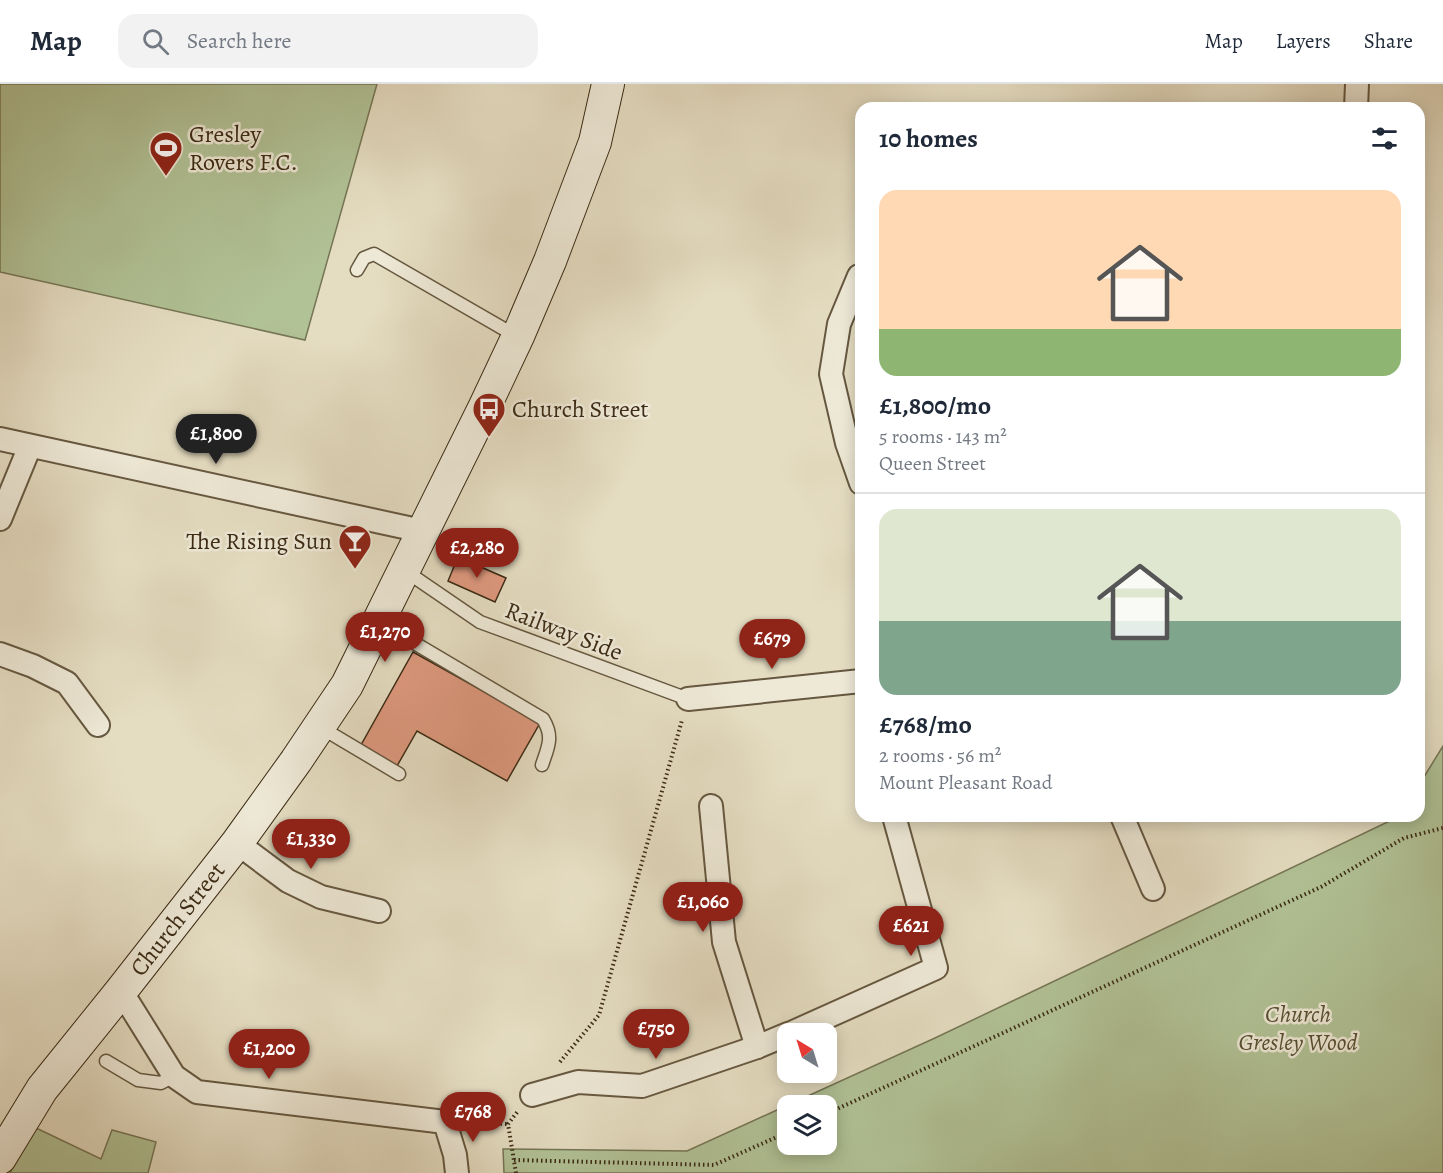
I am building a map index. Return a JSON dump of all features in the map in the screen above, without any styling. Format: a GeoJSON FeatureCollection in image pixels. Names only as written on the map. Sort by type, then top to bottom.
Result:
{"type":"FeatureCollection","features":[{"type":"Feature","properties":{"kind":"street","name":"Church Street"},"geometry":{"type":"LineString","coordinates":[[0,1158],[42,1089],[237,843],[347,685],[518,336],[550,261],[595,142],[608,84]]}},
{"type":"Feature","properties":{"kind":"street"},"geometry":{"type":"LineString","coordinates":[[1356,102],[1357,84]]}},
{"type":"Feature","properties":{"kind":"street"},"geometry":{"type":"LineString","coordinates":[[855,286],[839,324],[831,374],[847,443],[855,466]]}},
{"type":"Feature","properties":{"kind":"street"},"geometry":{"type":"LineString","coordinates":[[0,439],[422,531]]}},
{"type":"Feature","properties":{"kind":"street"},"geometry":{"type":"LineString","coordinates":[[0,519],[30,446]]}},
{"type":"Feature","properties":{"kind":"street"},"geometry":{"type":"LineString","coordinates":[[0,654],[67,682],[98,725]]}},
{"type":"Feature","properties":{"kind":"street"},"geometry":{"type":"LineString","coordinates":[[688,699],[855,682]]}},
{"type":"Feature","properties":{"kind":"street"},"geometry":{"type":"LineString","coordinates":[[711,806],[724,942],[758,1047]]}},
{"type":"Feature","properties":{"kind":"street"},"geometry":{"type":"LineString","coordinates":[[813,1023],[936,968],[896,822]]}},
{"type":"Feature","properties":{"kind":"street"},"geometry":{"type":"LineString","coordinates":[[1125,822],[1153,889]]}},
{"type":"Feature","properties":{"kind":"street"},"geometry":{"type":"LineString","coordinates":[[237,843],[288,881],[321,897],[379,911]]}},
{"type":"Feature","properties":{"kind":"street"},"geometry":{"type":"LineString","coordinates":[[121,991],[174,1076],[197,1092],[445,1122],[455,1155],[457,1173]]}},
{"type":"Feature","properties":{"kind":"street"},"geometry":{"type":"LineString","coordinates":[[532,1095],[578,1082],[642,1086],[777,1039]]}},
{"type":"Feature","properties":{"kind":"lane"},"geometry":{"type":"LineString","coordinates":[[357,270],[364,258],[374,254],[518,336]]}},
{"type":"Feature","properties":{"kind":"lane","name":"Railway Side"},"geometry":{"type":"LineString","coordinates":[[403,570],[480,622],[688,699]]}},
{"type":"Feature","properties":{"kind":"lane"},"geometry":{"type":"LineString","coordinates":[[378,621],[543,719],[549,728],[550,740],[542,765]]}},
{"type":"Feature","properties":{"kind":"lane"},"geometry":{"type":"LineString","coordinates":[[319,727],[399,774]]}},
{"type":"Feature","properties":{"kind":"lane"},"geometry":{"type":"LineString","coordinates":[[106,1061],[138,1080],[161,1083],[174,1076]]}},
{"type":"Feature","properties":{"kind":"path"},"geometry":{"type":"LineString","coordinates":[[516,1173],[508,1124],[599,1016],[688,699]]}},
{"type":"Feature","properties":{"kind":"path"},"geometry":{"type":"LineString","coordinates":[[837,1109],[1321,887],[1404,838],[1443,828]]}},
{"type":"Feature","properties":{"kind":"path"},"geometry":{"type":"LineString","coordinates":[[445,1122],[508,1124]]}},
{"type":"Feature","properties":{"kind":"path"},"geometry":{"type":"LineString","coordinates":[[514,1160],[714,1165],[777,1136]]}},
{"type":"Feature","properties":{"kind":"green space","name":"Gresley Rovers F.C."},"geometry":{"type":"Polygon","coordinates":[[[0,84],[377,84],[305,340],[0,272],[0,84]]]}},
{"type":"Feature","properties":{"kind":"green space","name":"Church Gresley Wood"},"geometry":{"type":"Polygon","coordinates":[[[1443,746],[1443,1173],[504,1173],[503,1149],[687,1151],[777,1110],[777,1155],[837,1155],[837,1095],[810,1095],[1387,822],[1425,822],[1425,775],[1443,746]]]}},
{"type":"Feature","properties":{"kind":"green space"},"geometry":{"type":"Polygon","coordinates":[[[36,1128],[101,1159],[112,1130],[156,1142],[148,1173],[10,1173],[36,1128]]]}},
{"type":"Feature","properties":{"kind":"building"},"geometry":{"type":"Polygon","coordinates":[[[458,557],[506,578],[495,602],[448,581],[458,557]]]}},
{"type":"Feature","properties":{"kind":"building"},"geometry":{"type":"Polygon","coordinates":[[[413,652],[540,723],[507,781],[417,731],[397,766],[361,745],[413,652]]]}},
{"type":"Feature","properties":{"kind":"place","name":"Gresley Rovers F.C."},"geometry":{"type":"Point","coordinates":[166,177]}},
{"type":"Feature","properties":{"kind":"place","name":"Church Street"},"geometry":{"type":"Point","coordinates":[489,438]}},
{"type":"Feature","properties":{"kind":"place","name":"The Rising Sun"},"geometry":{"type":"Point","coordinates":[355,570]}}]}
